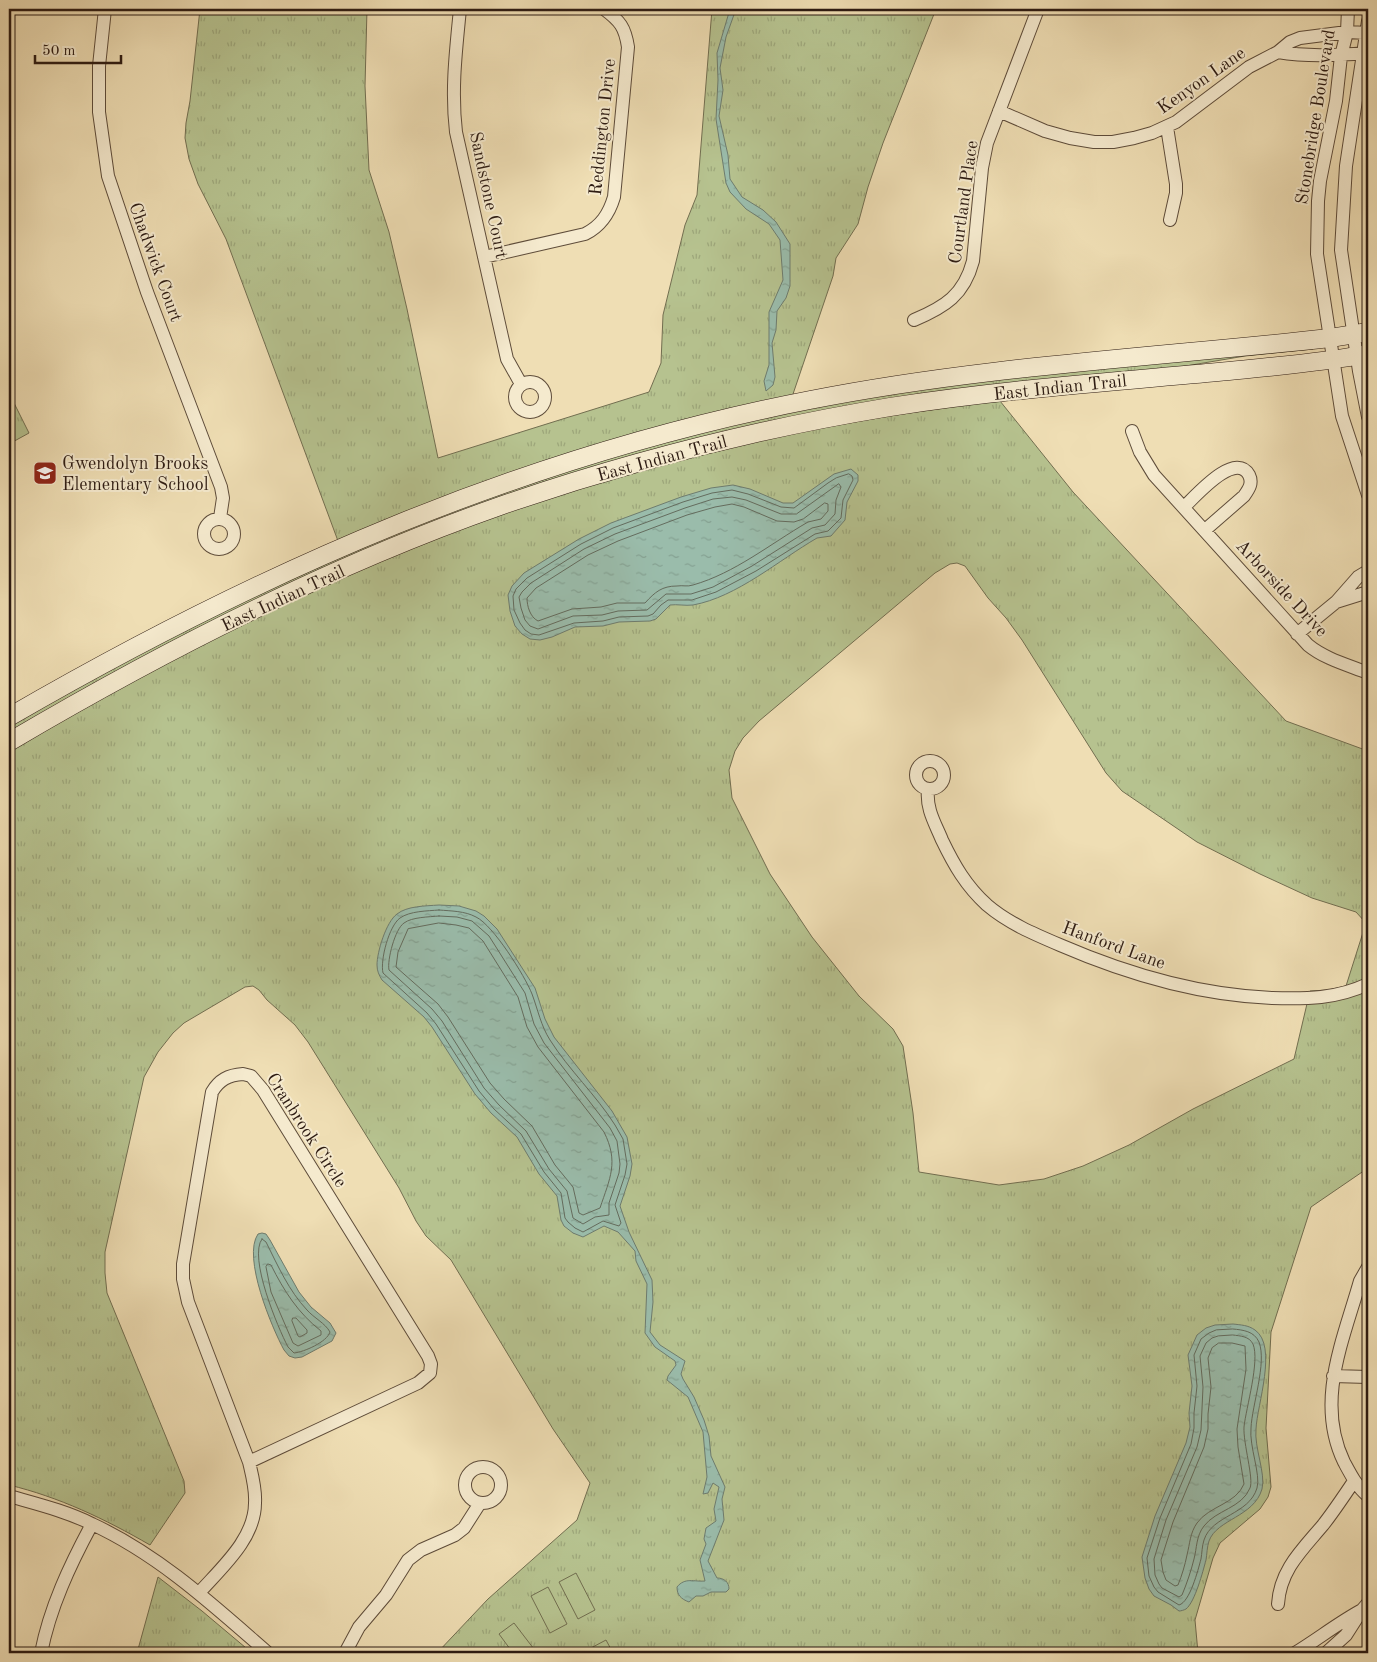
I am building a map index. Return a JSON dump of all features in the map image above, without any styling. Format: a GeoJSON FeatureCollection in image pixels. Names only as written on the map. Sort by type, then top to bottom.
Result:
{"type":"FeatureCollection","features":[{"type":"Feature","properties":{"kind":"main road","name":"East Indian Trail"},"geometry":{"type":"LineString","coordinates":[[9,717],[133,648],[285,572],[385,528],[444,505],[510,480],[605,450],[760,410],[896,385],[992,372],[1330,338],[1361,333]]}},
{"type":"Feature","properties":{"kind":"main road","name":"East Indian Trail"},"geometry":{"type":"LineString","coordinates":[[9,742],[141,668],[311,584],[466,519],[617,469],[768,430],[892,407],[992,394],[1363,355]]}},
{"type":"Feature","properties":{"kind":"street","name":"Chadwick Court"},"geometry":{"type":"LineString","coordinates":[[105,9],[99,66],[99,112],[108,176],[147,292],[221,487],[223,498],[220,518]]}},
{"type":"Feature","properties":{"kind":"street","name":"Sandstone Court"},"geometry":{"type":"LineString","coordinates":[[460,9],[454,74],[455,118],[507,359],[521,384]]}},
{"type":"Feature","properties":{"kind":"street","name":"Reddington Drive"},"geometry":{"type":"LineString","coordinates":[[484,257],[585,234],[597,227],[610,211],[614,197],[628,47],[626,33],[620,23],[604,9]]}},
{"type":"Feature","properties":{"kind":"street","name":"Courtland Place"},"geometry":{"type":"LineString","coordinates":[[914,320],[944,306],[965,283],[970,273],[973,261],[984,155],[1038,9]]}},
{"type":"Feature","properties":{"kind":"street","name":"Stonebridge Boulevard"},"geometry":{"type":"LineString","coordinates":[[1348,9],[1347,32],[1318,201],[1317,254],[1342,416],[1368,495]]}},
{"type":"Feature","properties":{"kind":"street","name":"Kenyon Lane"},"geometry":{"type":"LineString","coordinates":[[999,111],[1045,131],[1070,138],[1094,142],[1113,142],[1134,138],[1167,127],[1190,113],[1250,66],[1278,52],[1290,42],[1300,38],[1368,29]]}},
{"type":"Feature","properties":{"kind":"street"},"geometry":{"type":"LineString","coordinates":[[1368,29],[1366,54],[1346,166],[1341,250],[1361,333],[1368,418]]}},
{"type":"Feature","properties":{"kind":"street"},"geometry":{"type":"LineString","coordinates":[[1278,52],[1342,56],[1366,54]]}},
{"type":"Feature","properties":{"kind":"street"},"geometry":{"type":"LineString","coordinates":[[1167,127],[1176,184],[1170,220]]}},
{"type":"Feature","properties":{"kind":"street","name":"Arborside Drive"},"geometry":{"type":"LineString","coordinates":[[1132,432],[1146,463],[1297,634],[1319,653],[1368,672]]}},
{"type":"Feature","properties":{"kind":"street"},"geometry":{"type":"LineString","coordinates":[[1184,507],[1222,473],[1230,468],[1238,467],[1244,469],[1249,475],[1251,484],[1248,491],[1205,530]]}},
{"type":"Feature","properties":{"kind":"street"},"geometry":{"type":"LineString","coordinates":[[1297,634],[1336,602],[1358,577],[1368,571]]}},
{"type":"Feature","properties":{"kind":"street"},"geometry":{"type":"LineString","coordinates":[[1336,602],[1368,592]]}},
{"type":"Feature","properties":{"kind":"street","name":"Hanford Lane"},"geometry":{"type":"LineString","coordinates":[[928,790],[928,806],[931,816],[964,880],[987,905],[1013,923],[1040,936],[1079,953],[1132,972],[1174,984],[1219,993],[1257,997],[1318,998],[1342,994],[1368,984]]}},
{"type":"Feature","properties":{"kind":"street","name":"Cranbrook Circle"},"geometry":{"type":"LineString","coordinates":[[199,1593],[245,1537],[253,1519],[256,1505],[254,1484],[248,1462],[188,1302],[182,1264],[212,1092],[217,1084],[224,1079],[242,1074],[251,1076],[263,1090],[428,1356],[431,1364],[430,1373],[418,1383],[248,1462]]}},
{"type":"Feature","properties":{"kind":"street"},"geometry":{"type":"LineString","coordinates":[[1368,1267],[1360,1281],[1333,1376],[1330,1398],[1331,1420],[1340,1453],[1354,1481],[1368,1496]]}},
{"type":"Feature","properties":{"kind":"street"},"geometry":{"type":"LineString","coordinates":[[1333,1376],[1368,1377]]}},
{"type":"Feature","properties":{"kind":"street"},"geometry":{"type":"LineString","coordinates":[[1278,1604],[1279,1592],[1289,1566],[1324,1523],[1354,1481]]}},
{"type":"Feature","properties":{"kind":"street"},"geometry":{"type":"LineString","coordinates":[[9,1496],[50,1508],[92,1524],[127,1542],[161,1564],[199,1593],[268,1653]]}},
{"type":"Feature","properties":{"kind":"street"},"geometry":{"type":"LineString","coordinates":[[345,1653],[359,1627],[386,1596],[408,1560],[421,1550],[455,1535],[464,1528],[480,1503]]}},
{"type":"Feature","properties":{"kind":"street"},"geometry":{"type":"LineString","coordinates":[[41,1653],[45,1633],[57,1597],[72,1560],[92,1524]]}},
{"type":"Feature","properties":{"kind":"street"},"geometry":{"type":"LineString","coordinates":[[1295,1653],[1365,1606]]}},
{"type":"Feature","properties":{"kind":"street"},"geometry":{"type":"LineString","coordinates":[[1326,1653],[1346,1635],[1365,1606]]}},
{"type":"Feature","properties":{"kind":"green space"},"geometry":{"type":"Polygon","coordinates":[[[200,9],[367,9],[365,86],[369,170],[389,232],[438,458],[649,392],[661,363],[663,315],[685,225],[697,195],[712,9],[936,9],[883,143],[858,224],[836,258],[833,276],[792,397],[338,541],[226,239],[198,184],[189,159],[185,138],[186,123],[200,9]]]}},
{"type":"Feature","properties":{"kind":"green space"},"geometry":{"type":"Polygon","coordinates":[[[1313,347],[1313,349],[1245,356],[1162,370],[1004,386],[525,492],[9,734],[9,725],[204,619],[424,519],[628,450],[826,403],[961,383],[1313,347]]]}},
{"type":"Feature","properties":{"kind":"green space"},"geometry":{"type":"Polygon","coordinates":[[[9,393],[29,433],[9,444],[9,393]]]}},
{"type":"Feature","properties":{"kind":"green space"},"geometry":{"type":"Polygon","coordinates":[[[1000,401],[1073,492],[1286,721],[1368,751],[1368,1168],[1311,1207],[1271,1332],[1266,1428],[1271,1487],[1268,1497],[1260,1509],[1220,1543],[1213,1558],[1195,1620],[1198,1653],[437,1653],[488,1599],[577,1520],[590,1483],[553,1429],[451,1260],[426,1236],[416,1221],[399,1188],[308,1042],[295,1025],[253,986],[245,987],[184,1023],[173,1033],[158,1052],[144,1077],[105,1252],[107,1293],[184,1481],[185,1493],[150,1545],[116,1526],[64,1502],[9,1485],[9,751],[129,683],[252,620],[378,562],[507,511],[660,463],[716,448],[858,421],[1000,401]],[[957,563],[950,564],[935,573],[759,721],[743,738],[735,751],[729,770],[732,798],[770,874],[812,937],[859,996],[893,1029],[903,1046],[919,1172],[999,1185],[1044,1179],[1083,1166],[1129,1145],[1193,1109],[1294,1059],[1310,991],[1346,986],[1366,923],[1356,912],[1312,898],[1197,842],[1122,791],[1106,773],[1022,640],[965,566],[957,563]]]}},
{"type":"Feature","properties":{"kind":"green space"},"geometry":{"type":"Polygon","coordinates":[[[576,1573],[595,1610],[578,1619],[559,1582],[576,1573]]]}},
{"type":"Feature","properties":{"kind":"green space"},"geometry":{"type":"Polygon","coordinates":[[[158,1577],[202,1611],[252,1653],[137,1653],[158,1577]]]}},
{"type":"Feature","properties":{"kind":"green space"},"geometry":{"type":"Polygon","coordinates":[[[548,1587],[567,1624],[550,1633],[531,1596],[548,1587]]]}},
{"type":"Feature","properties":{"kind":"green space"},"geometry":{"type":"Polygon","coordinates":[[[514,1623],[537,1653],[513,1653],[499,1634],[514,1623]]]}},
{"type":"Feature","properties":{"kind":"green space"},"geometry":{"type":"Polygon","coordinates":[[[606,1640],[613,1653],[591,1653],[589,1649],[606,1640]]]}},
{"type":"Feature","properties":{"kind":"water"},"geometry":{"type":"Polygon","coordinates":[[[730,9],[736,9],[726,37],[720,68],[723,90],[719,116],[728,155],[730,179],[742,197],[763,210],[776,222],[790,244],[790,286],[786,298],[777,311],[776,330],[772,343],[775,377],[773,385],[766,391],[764,381],[769,365],[769,312],[783,280],[780,240],[769,224],[746,209],[730,192],[726,183],[716,119],[717,53],[730,9]]]}},
{"type":"Feature","properties":{"kind":"water"},"geometry":{"type":"Polygon","coordinates":[[[851,469],[858,475],[858,481],[847,502],[845,520],[831,536],[817,538],[757,577],[726,594],[693,605],[670,605],[656,619],[650,621],[575,627],[540,640],[530,639],[515,626],[510,611],[508,595],[512,586],[524,573],[579,539],[611,523],[681,497],[711,488],[733,485],[750,489],[783,503],[793,503],[834,474],[851,469]]]}},
{"type":"Feature","properties":{"kind":"water"},"geometry":{"type":"Polygon","coordinates":[[[439,905],[459,906],[476,911],[497,929],[535,988],[545,1019],[554,1037],[612,1111],[627,1137],[632,1164],[620,1206],[629,1232],[652,1280],[653,1302],[650,1332],[660,1345],[685,1361],[681,1374],[704,1420],[709,1436],[711,1456],[725,1487],[722,1499],[724,1520],[708,1561],[717,1578],[727,1582],[729,1589],[726,1592],[711,1592],[703,1596],[696,1596],[689,1602],[682,1598],[678,1592],[677,1587],[683,1582],[705,1581],[700,1560],[706,1544],[704,1539],[706,1528],[716,1521],[714,1509],[719,1487],[713,1483],[708,1493],[703,1494],[707,1477],[703,1432],[688,1397],[667,1380],[676,1365],[675,1361],[655,1347],[645,1333],[647,1284],[636,1261],[635,1251],[618,1232],[604,1226],[583,1237],[573,1233],[564,1226],[561,1220],[557,1196],[539,1174],[517,1137],[491,1113],[475,1094],[424,1017],[382,980],[379,975],[377,965],[379,953],[386,930],[393,918],[401,911],[411,908],[439,905]]]}},
{"type":"Feature","properties":{"kind":"water"},"geometry":{"type":"Polygon","coordinates":[[[258,1234],[266,1234],[270,1240],[299,1292],[311,1307],[330,1323],[336,1333],[332,1341],[302,1357],[295,1358],[289,1356],[284,1350],[260,1292],[256,1275],[254,1245],[258,1234]]]}},
{"type":"Feature","properties":{"kind":"water"},"geometry":{"type":"Polygon","coordinates":[[[1233,1324],[1247,1326],[1255,1330],[1262,1338],[1265,1349],[1266,1362],[1256,1429],[1263,1483],[1262,1489],[1258,1498],[1251,1506],[1213,1534],[1209,1541],[1206,1560],[1195,1593],[1186,1609],[1179,1611],[1154,1596],[1149,1589],[1145,1578],[1142,1557],[1155,1516],[1186,1443],[1190,1427],[1189,1413],[1192,1386],[1188,1355],[1197,1335],[1206,1328],[1215,1325],[1233,1324]]]}},
{"type":"Feature","properties":{"kind":"place","name":"Gwendolyn Brooks Elementary School"},"geometry":{"type":"Point","coordinates":[45,473]}}]}
